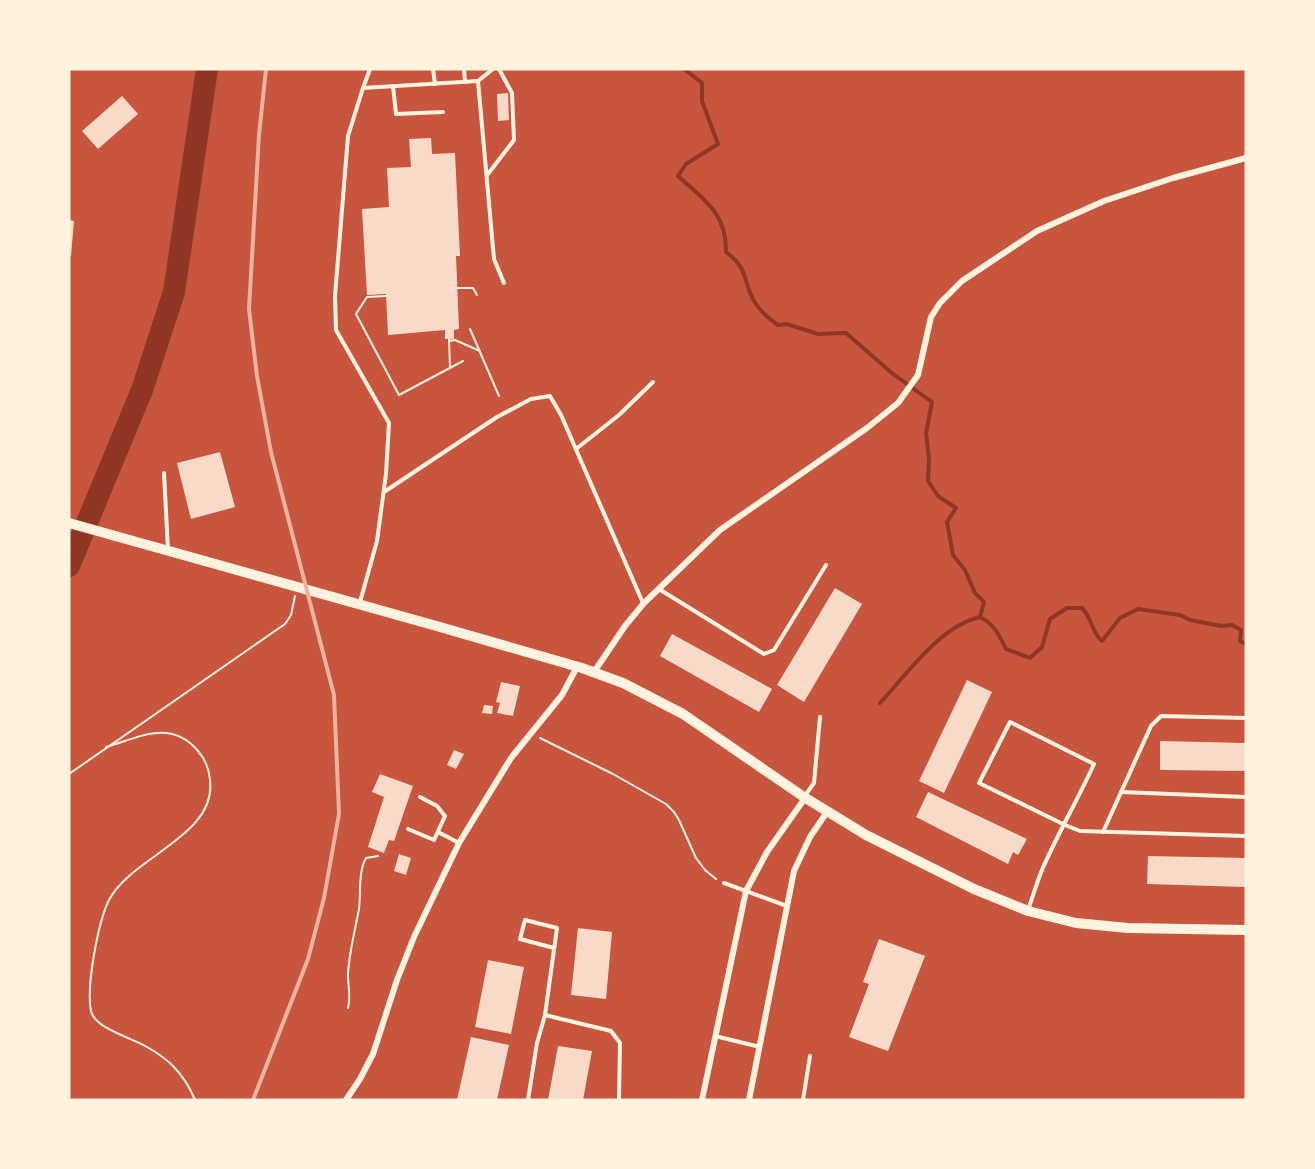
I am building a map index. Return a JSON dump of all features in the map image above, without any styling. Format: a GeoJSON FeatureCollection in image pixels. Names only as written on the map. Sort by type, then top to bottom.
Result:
{"type":"FeatureCollection","features":[{"type":"Feature","properties":{"kind":"main road"},"geometry":{"type":"LineString","coordinates":[[69,523],[594,672],[647,694],[684,714],[827,812],[912,859],[974,889],[1028,911],[1076,923],[1128,928],[1246,930]]}},
{"type":"Feature","properties":{"kind":"street"},"geometry":{"type":"LineString","coordinates":[[594,672],[644,603],[720,530],[867,428],[898,403],[918,375],[931,317],[940,303],[962,281],[1037,231],[1104,201],[1173,178],[1246,158]]}},
{"type":"Feature","properties":{"kind":"street"},"geometry":{"type":"LineString","coordinates":[[346,1100],[360,1079],[372,1054],[414,937],[459,843],[511,758],[561,695],[577,667]]}},
{"type":"Feature","properties":{"kind":"street"},"geometry":{"type":"LineString","coordinates":[[702,1100],[746,891],[767,852],[805,797]]}},
{"type":"Feature","properties":{"kind":"street"},"geometry":{"type":"LineString","coordinates":[[749,1100],[794,871],[810,837],[827,812]]}},
{"type":"Feature","properties":{"kind":"lane"},"geometry":{"type":"LineString","coordinates":[[359,605],[376,541],[384,492],[388,423],[336,330],[335,306],[348,136],[370,69]]}},
{"type":"Feature","properties":{"kind":"lane"},"geometry":{"type":"LineString","coordinates":[[433,69],[435,84]]}},
{"type":"Feature","properties":{"kind":"lane"},"geometry":{"type":"LineString","coordinates":[[464,69],[465,82]]}},
{"type":"Feature","properties":{"kind":"lane"},"geometry":{"type":"LineString","coordinates":[[363,88],[478,81],[493,69]]}},
{"type":"Feature","properties":{"kind":"lane"},"geometry":{"type":"LineString","coordinates":[[488,175],[514,140],[512,93],[499,69]]}},
{"type":"Feature","properties":{"kind":"lane"},"geometry":{"type":"LineString","coordinates":[[478,81],[494,260],[504,283]]}},
{"type":"Feature","properties":{"kind":"lane"},"geometry":{"type":"LineString","coordinates":[[393,86],[396,114],[443,112]]}},
{"type":"Feature","properties":{"kind":"lane"},"geometry":{"type":"LineString","coordinates":[[576,448],[619,415],[653,382]]}},
{"type":"Feature","properties":{"kind":"lane"},"geometry":{"type":"LineString","coordinates":[[384,492],[497,417],[531,399],[550,396],[561,414],[644,603]]}},
{"type":"Feature","properties":{"kind":"lane"},"geometry":{"type":"LineString","coordinates":[[165,473],[168,551]]}},
{"type":"Feature","properties":{"kind":"lane"},"geometry":{"type":"LineString","coordinates":[[658,589],[764,654],[774,650],[826,565]]}},
{"type":"Feature","properties":{"kind":"lane"},"geometry":{"type":"LineString","coordinates":[[1103,832],[1151,726],[1161,716],[1246,718]]}},
{"type":"Feature","properties":{"kind":"lane"},"geometry":{"type":"LineString","coordinates":[[805,797],[814,783],[820,717]]}},
{"type":"Feature","properties":{"kind":"lane"},"geometry":{"type":"LineString","coordinates":[[1028,911],[1045,862],[1065,825],[1094,764],[1010,722],[979,783],[1065,825],[1080,831],[1246,836]]}},
{"type":"Feature","properties":{"kind":"lane"},"geometry":{"type":"LineString","coordinates":[[1121,792],[1246,797]]}},
{"type":"Feature","properties":{"kind":"lane"},"geometry":{"type":"LineString","coordinates":[[408,829],[434,840],[445,816],[437,806],[420,797]]}},
{"type":"Feature","properties":{"kind":"lane"},"geometry":{"type":"LineString","coordinates":[[438,832],[459,843]]}},
{"type":"Feature","properties":{"kind":"lane"},"geometry":{"type":"LineString","coordinates":[[724,883],[787,906]]}},
{"type":"Feature","properties":{"kind":"lane"},"geometry":{"type":"LineString","coordinates":[[528,1100],[537,1043],[545,1015],[557,928],[525,920],[520,939],[554,948]]}},
{"type":"Feature","properties":{"kind":"lane"},"geometry":{"type":"LineString","coordinates":[[545,1015],[611,1031],[615,1034],[620,1043],[619,1100]]}},
{"type":"Feature","properties":{"kind":"lane"},"geometry":{"type":"LineString","coordinates":[[715,1036],[760,1047]]}},
{"type":"Feature","properties":{"kind":"lane"},"geometry":{"type":"LineString","coordinates":[[803,1100],[810,1056]]}},
{"type":"Feature","properties":{"kind":"path"},"geometry":{"type":"LineString","coordinates":[[458,288],[473,288],[477,295]]}},
{"type":"Feature","properties":{"kind":"path"},"geometry":{"type":"LineString","coordinates":[[386,296],[367,297],[356,314],[399,395],[463,361]]}},
{"type":"Feature","properties":{"kind":"path"},"geometry":{"type":"LineString","coordinates":[[470,328],[499,396]]}},
{"type":"Feature","properties":{"kind":"path"},"geometry":{"type":"LineString","coordinates":[[450,368],[449,340],[455,340],[480,351]]}},
{"type":"Feature","properties":{"kind":"path"},"geometry":{"type":"LineString","coordinates":[[69,774],[285,624],[291,615],[297,588]]}},
{"type":"Feature","properties":{"kind":"path"},"geometry":{"type":"LineString","coordinates":[[106,747],[155,732],[169,732],[195,748],[206,764],[210,775],[210,797],[202,815],[192,826],[128,877],[109,901],[102,919],[90,990],[93,1018],[106,1028],[146,1046],[172,1065],[185,1081],[195,1100]]}},
{"type":"Feature","properties":{"kind":"path"},"geometry":{"type":"LineString","coordinates":[[531,733],[666,804],[680,820],[689,845],[700,864],[724,883]]}},
{"type":"Feature","properties":{"kind":"path"},"geometry":{"type":"LineString","coordinates":[[348,1008],[350,1004],[349,957],[358,911],[363,865],[366,858],[378,856]]}},
{"type":"Feature","properties":{"kind":"building"},"geometry":{"type":"Polygon","coordinates":[[[508,93],[509,120],[498,121],[497,94],[508,93]]]}},
{"type":"Feature","properties":{"kind":"building"},"geometry":{"type":"Polygon","coordinates":[[[122,96],[138,114],[98,149],[82,131],[122,96]]]}},
{"type":"Feature","properties":{"kind":"building"},"geometry":{"type":"Polygon","coordinates":[[[431,138],[432,154],[455,153],[460,256],[456,256],[459,329],[454,330],[454,339],[445,339],[445,330],[388,335],[386,294],[367,295],[362,209],[389,207],[387,168],[411,167],[409,139],[431,138]]]}},
{"type":"Feature","properties":{"kind":"building"},"geometry":{"type":"Polygon","coordinates":[[[69,220],[74,221],[71,256],[69,255],[69,220]]]}},
{"type":"Feature","properties":{"kind":"building"},"geometry":{"type":"Polygon","coordinates":[[[220,452],[235,507],[191,519],[177,463],[220,452]]]}},
{"type":"Feature","properties":{"kind":"building"},"geometry":{"type":"Polygon","coordinates":[[[835,588],[862,604],[804,702],[777,685],[835,588]]]}},
{"type":"Feature","properties":{"kind":"building"},"geometry":{"type":"Polygon","coordinates":[[[672,634],[772,689],[759,712],[660,656],[672,634]]]}},
{"type":"Feature","properties":{"kind":"building"},"geometry":{"type":"Polygon","coordinates":[[[967,680],[992,692],[944,793],[919,781],[967,680]]]}},
{"type":"Feature","properties":{"kind":"building"},"geometry":{"type":"Polygon","coordinates":[[[501,682],[520,686],[513,716],[497,713],[500,703],[496,702],[501,682]]]}},
{"type":"Feature","properties":{"kind":"building"},"geometry":{"type":"Polygon","coordinates":[[[484,705],[493,706],[492,714],[482,713],[484,705]]]}},
{"type":"Feature","properties":{"kind":"building"},"geometry":{"type":"Polygon","coordinates":[[[1160,741],[1246,743],[1246,771],[1160,770],[1160,741]]]}},
{"type":"Feature","properties":{"kind":"building"},"geometry":{"type":"Polygon","coordinates":[[[454,750],[464,754],[456,769],[447,765],[454,750]]]}},
{"type":"Feature","properties":{"kind":"building"},"geometry":{"type":"Polygon","coordinates":[[[380,774],[413,786],[394,841],[389,840],[384,853],[368,847],[384,797],[372,792],[380,774]]]}},
{"type":"Feature","properties":{"kind":"building"},"geometry":{"type":"Polygon","coordinates":[[[928,792],[1027,839],[1018,855],[1013,852],[1008,864],[916,817],[928,792]]]}},
{"type":"Feature","properties":{"kind":"building"},"geometry":{"type":"Polygon","coordinates":[[[399,854],[411,858],[406,875],[394,871],[399,854]]]}},
{"type":"Feature","properties":{"kind":"building"},"geometry":{"type":"Polygon","coordinates":[[[1148,856],[1246,858],[1246,887],[1147,884],[1148,856]]]}},
{"type":"Feature","properties":{"kind":"building"},"geometry":{"type":"Polygon","coordinates":[[[578,928],[612,932],[606,999],[571,995],[578,928]]]}},
{"type":"Feature","properties":{"kind":"building"},"geometry":{"type":"Polygon","coordinates":[[[879,939],[925,956],[888,1051],[849,1037],[869,984],[863,982],[879,939]]]}},
{"type":"Feature","properties":{"kind":"building"},"geometry":{"type":"Polygon","coordinates":[[[488,960],[524,967],[511,1034],[475,1027],[488,960]]]}},
{"type":"Feature","properties":{"kind":"building"},"geometry":{"type":"Polygon","coordinates":[[[471,1037],[509,1045],[497,1100],[457,1100],[471,1037]]]}},
{"type":"Feature","properties":{"kind":"building"},"geometry":{"type":"Polygon","coordinates":[[[558,1046],[592,1051],[583,1100],[548,1100],[558,1046]]]}},
{"type":"Feature","properties":{"kind":"waterway"},"geometry":{"type":"LineString","coordinates":[[69,566],[142,390],[174,292],[207,69]]}},
{"type":"Feature","properties":{"kind":"waterway"},"geometry":{"type":"LineString","coordinates":[[684,69],[702,83],[702,101],[718,144],[686,164],[678,176],[705,200],[718,217],[723,227],[726,252],[742,269],[754,301],[768,317],[778,325],[787,324],[818,334],[846,333],[893,374],[932,402],[926,433],[929,459],[928,481],[938,496],[956,508],[947,522],[953,555],[965,570],[975,593],[984,602],[980,617],[993,627],[1006,649],[1030,658],[1042,647],[1050,619],[1067,608],[1082,608],[1102,641],[1120,618],[1138,609],[1180,615],[1190,620],[1221,626],[1232,625],[1241,630],[1240,641],[1246,644]]}},
{"type":"Feature","properties":{"kind":"waterway"},"geometry":{"type":"LineString","coordinates":[[880,703],[913,665],[938,641],[951,630],[980,617]]}},
{"type":"Feature","properties":{"kind":"railway"},"geometry":{"type":"LineString","coordinates":[[253,1100],[308,959],[324,898],[339,814],[334,695],[271,452],[257,376],[249,309],[259,135],[266,69]]}}]}
